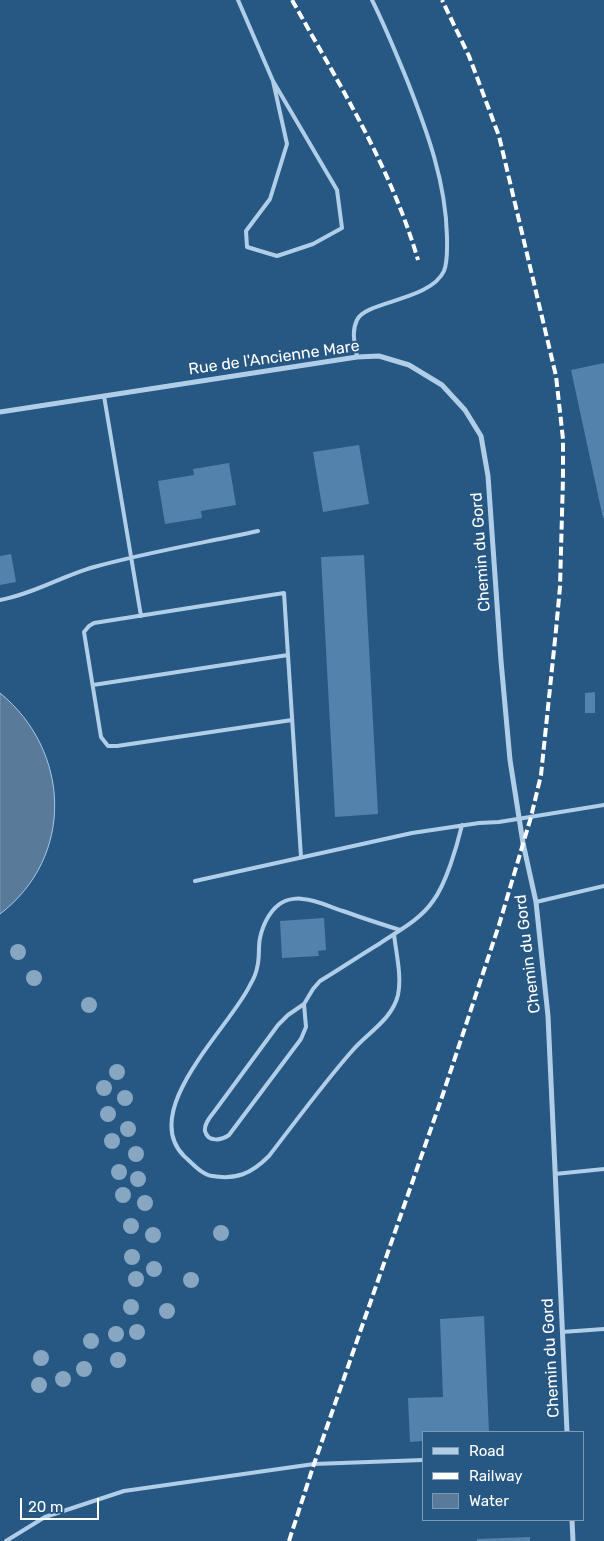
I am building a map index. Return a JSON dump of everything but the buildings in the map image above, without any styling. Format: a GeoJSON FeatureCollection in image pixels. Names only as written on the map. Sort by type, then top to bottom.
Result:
{"type":"FeatureCollection","features":[{"type":"Feature","properties":{"kind":"street","name":"Rue de l'Ancienne Mare"},"geometry":{"type":"LineString","coordinates":[[0,412],[357,357],[380,356],[409,365],[442,385],[465,410],[481,436],[488,476]]}},
{"type":"Feature","properties":{"kind":"street","name":"Chemin du Gord"},"geometry":{"type":"LineString","coordinates":[[488,476],[510,760],[523,843],[536,902],[548,1016],[568,1431]]}},
{"type":"Feature","properties":{"kind":"street"},"geometry":{"type":"LineString","coordinates":[[572,1521],[573,1541]]}},
{"type":"Feature","properties":{"kind":"lane"},"geometry":{"type":"LineString","coordinates":[[238,0],[273,81],[337,190],[342,228],[313,244],[277,256],[247,247],[246,231],[270,199],[287,144],[273,81]]}},
{"type":"Feature","properties":{"kind":"lane"},"geometry":{"type":"LineString","coordinates":[[357,357],[353,332],[357,318],[364,311],[391,303],[423,290],[436,282],[444,271],[447,258],[446,220],[440,176],[423,120],[385,25],[372,0]]}},
{"type":"Feature","properties":{"kind":"lane"},"geometry":{"type":"LineString","coordinates":[[104,396],[141,616]]}},
{"type":"Feature","properties":{"kind":"lane"},"geometry":{"type":"LineString","coordinates":[[0,600],[36,590],[90,568],[132,557],[258,531]]}},
{"type":"Feature","properties":{"kind":"lane"},"geometry":{"type":"LineString","coordinates":[[292,720],[108,746],[101,737],[84,632],[94,623],[284,593],[301,857]]}},
{"type":"Feature","properties":{"kind":"lane"},"geometry":{"type":"LineString","coordinates":[[93,685],[288,655]]}},
{"type":"Feature","properties":{"kind":"lane"},"geometry":{"type":"LineString","coordinates":[[195,881],[412,833],[462,825],[520,819],[604,805]]}},
{"type":"Feature","properties":{"kind":"lane"},"geometry":{"type":"LineString","coordinates":[[304,1004],[306,1027],[301,1039],[229,1135],[223,1140],[216,1140],[208,1136],[205,1131],[206,1124],[278,1025],[304,1004],[313,989],[320,982],[400,930],[426,910],[434,899],[457,846],[462,825]]}},
{"type":"Feature","properties":{"kind":"lane"},"geometry":{"type":"LineString","coordinates":[[536,902],[604,886]]}},
{"type":"Feature","properties":{"kind":"lane"},"geometry":{"type":"LineString","coordinates":[[394,934],[399,978],[398,995],[392,1009],[353,1050],[269,1156],[258,1167],[244,1175],[224,1178],[208,1175],[193,1165],[180,1152],[173,1136],[172,1118],[177,1097],[187,1077],[250,987],[258,966],[260,938],[266,921],[274,909],[285,900],[302,898],[400,930]]}},
{"type":"Feature","properties":{"kind":"lane"},"geometry":{"type":"LineString","coordinates":[[555,1174],[604,1169]]}},
{"type":"Feature","properties":{"kind":"lane"},"geometry":{"type":"LineString","coordinates":[[562,1332],[604,1329]]}},
{"type":"Feature","properties":{"kind":"lane"},"geometry":{"type":"LineString","coordinates":[[6,1541],[45,1517],[124,1490],[314,1464],[422,1460]]}},
{"type":"Feature","properties":{"kind":"water"},"geometry":{"type":"Polygon","coordinates":[[[0,693],[23,717],[40,744],[51,773],[55,804],[52,834],[42,864],[24,891],[0,914],[0,693]]]}},
{"type":"Feature","properties":{"kind":"railway"},"geometry":{"type":"LineString","coordinates":[[292,0],[379,159],[394,192],[418,260]]}},
{"type":"Feature","properties":{"kind":"railway"},"geometry":{"type":"LineString","coordinates":[[289,1541],[442,1097],[499,925],[531,817],[541,775],[556,630],[560,587],[563,478],[563,439],[556,376],[499,136],[469,56],[442,0]]}}]}
